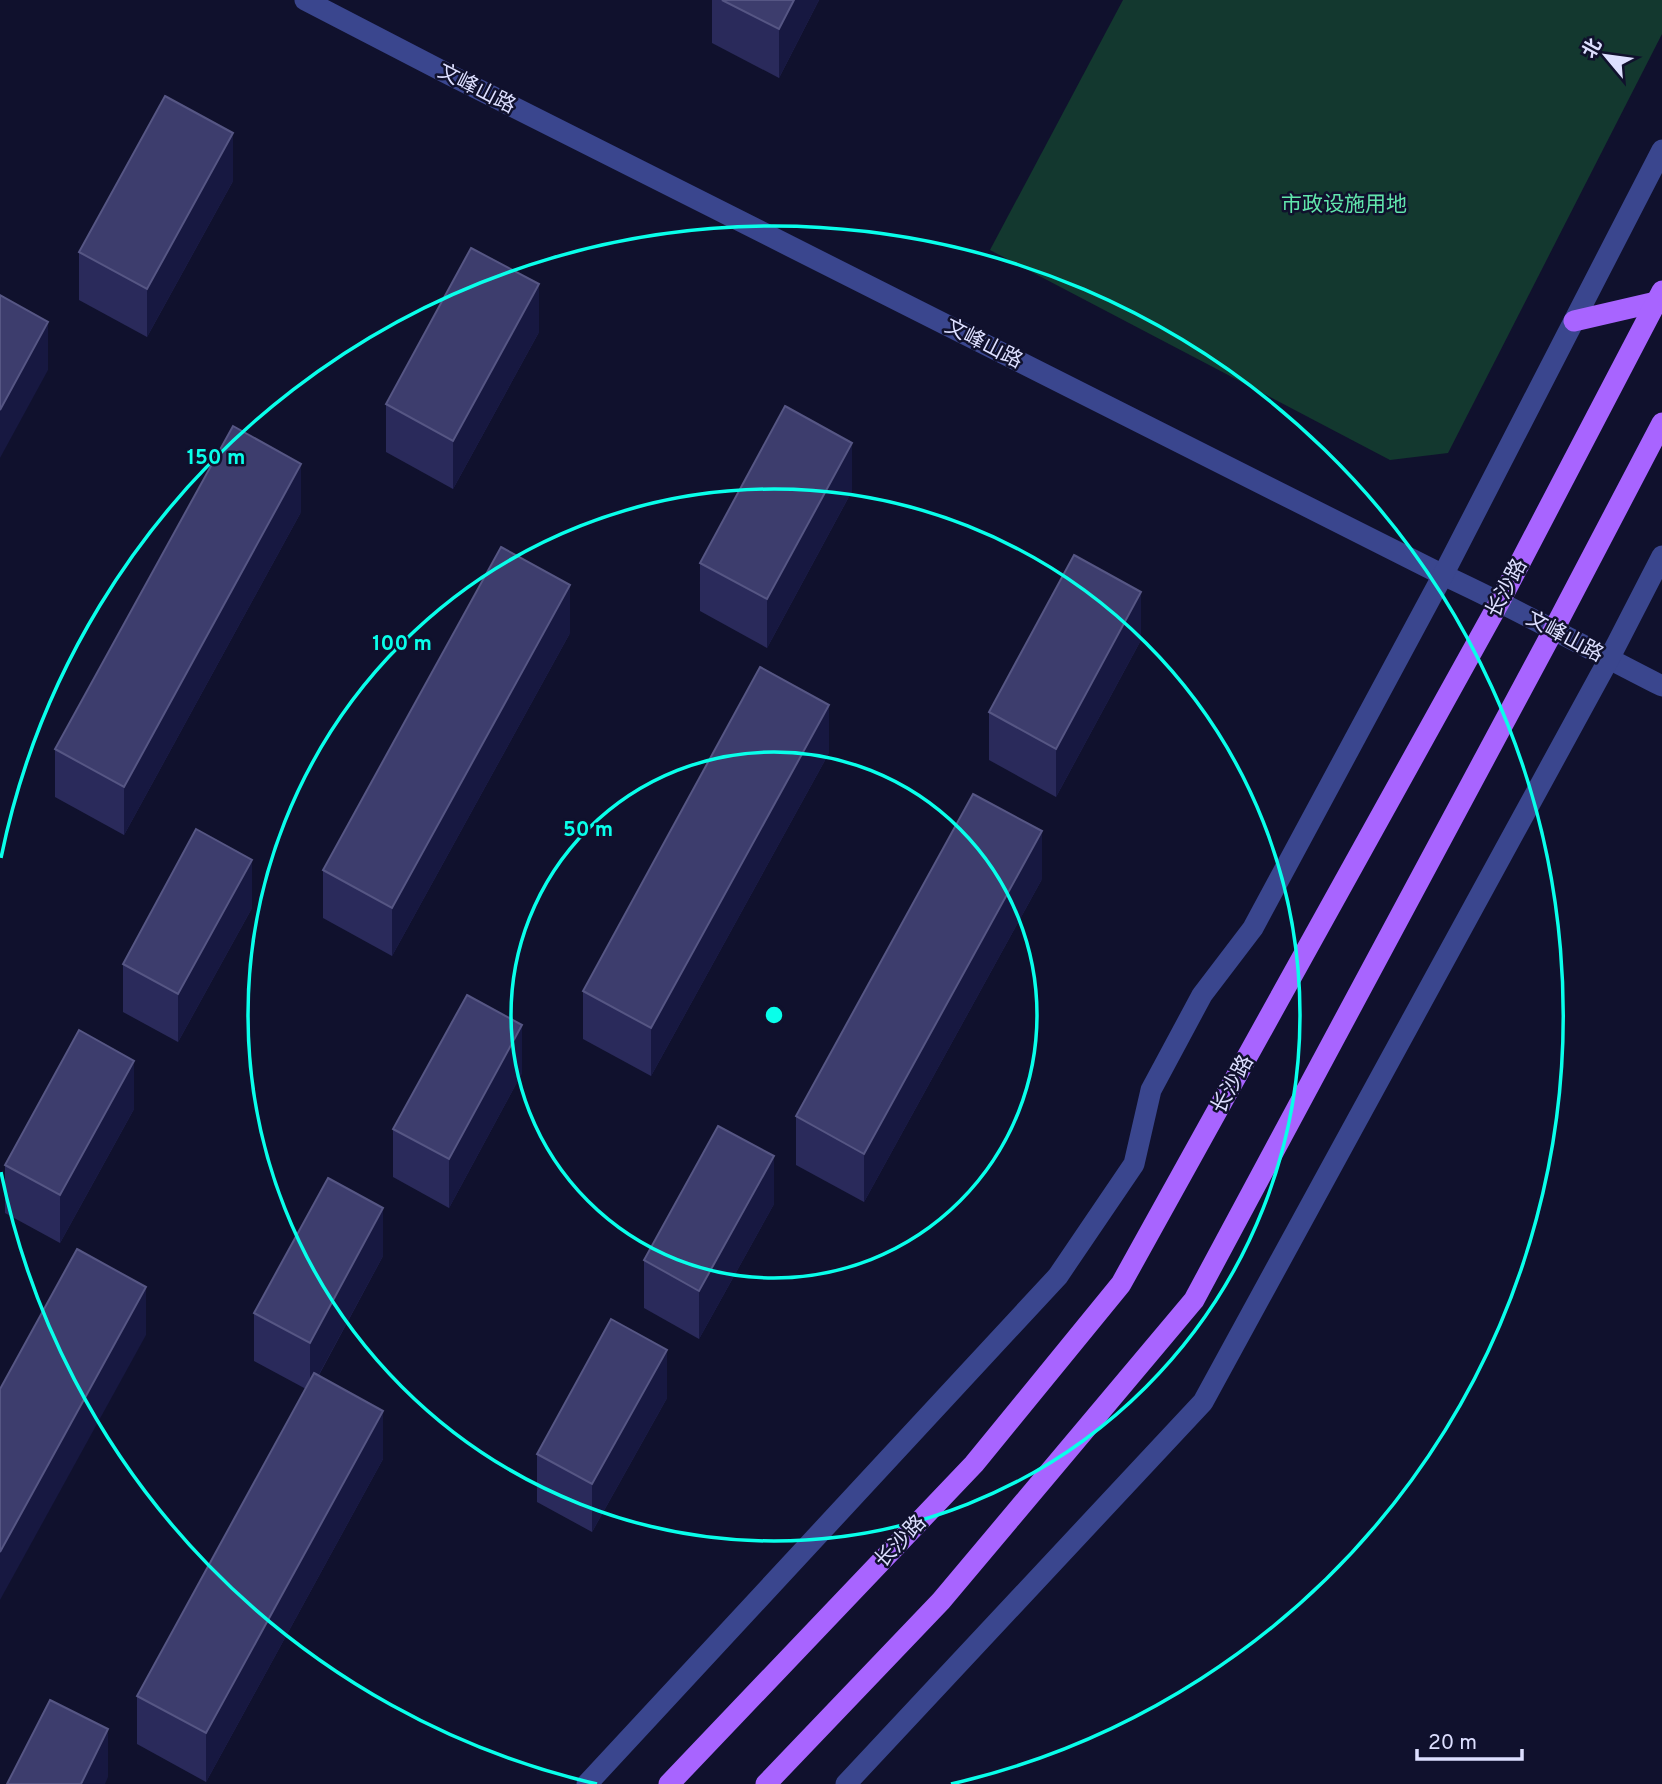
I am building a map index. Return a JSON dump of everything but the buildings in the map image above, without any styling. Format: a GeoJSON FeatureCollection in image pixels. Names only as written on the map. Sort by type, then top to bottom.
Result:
{"type":"FeatureCollection","features":[{"type":"Feature","properties":{"kind":"main road"},"geometry":{"type":"LineString","coordinates":[[1574,321],[1659,296]]}},
{"type":"Feature","properties":{"kind":"main road","name":"长沙路"},"geometry":{"type":"LineString","coordinates":[[669,1784],[974,1464],[1121,1284],[1500,601],[1659,296]]}},
{"type":"Feature","properties":{"kind":"main road"},"geometry":{"type":"LineString","coordinates":[[766,1784],[941,1601],[1194,1300],[1553,631],[1662,422]]}},
{"type":"Feature","properties":{"kind":"street","name":"文峰山路"},"geometry":{"type":"LineString","coordinates":[[305,0],[1443,575],[1500,601],[1662,686]]}},
{"type":"Feature","properties":{"kind":"street"},"geometry":{"type":"LineString","coordinates":[[587,1784],[1058,1276],[1134,1164],[1151,1090],[1202,995],[1252,928],[1443,575],[1662,150]]}},
{"type":"Feature","properties":{"kind":"street"},"geometry":{"type":"LineString","coordinates":[[846,1784],[1203,1402],[1609,659],[1662,556]]}},
{"type":"Feature","properties":{"kind":"green space","name":"市政设施用地"},"geometry":{"type":"Polygon","coordinates":[[[1123,0],[1662,0],[1662,34],[1448,453],[1390,460],[990,250],[1123,0]]]}}]}
